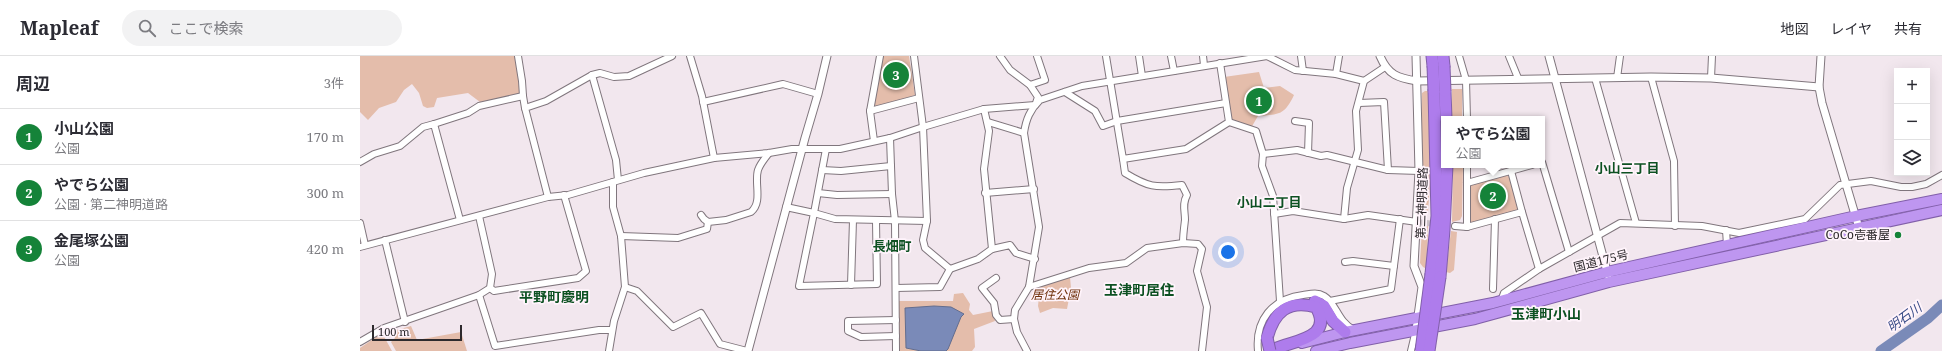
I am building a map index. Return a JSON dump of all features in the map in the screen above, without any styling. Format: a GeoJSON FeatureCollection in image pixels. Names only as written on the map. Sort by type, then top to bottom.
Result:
{"type":"FeatureCollection","features":[{"type":"Feature","properties":{"kind":"highway","name":"第二神明道路"},"geometry":{"type":"LineString","coordinates":[[1431,351],[1434,321],[1437,216],[1440,91],[1438,61]]}},
{"type":"Feature","properties":{"kind":"highway","name":"第二神明道路"},"geometry":{"type":"LineString","coordinates":[[1440,91],[1445,116]]}},
{"type":"Feature","properties":{"kind":"highway","name":"第二神明道路"},"geometry":{"type":"LineString","coordinates":[[1421,351],[1444,230],[1447,168]]}},
{"type":"Feature","properties":{"kind":"highway","name":"国道175号"},"geometry":{"type":"LineString","coordinates":[[1316,351],[1475,319],[1608,277],[1787,228],[1942,199]]}},
{"type":"Feature","properties":{"kind":"highway","name":"国道175号"},"geometry":{"type":"LineString","coordinates":[[1268,347],[1418,318],[1608,277],[1859,228],[1942,210]]}},
{"type":"Feature","properties":{"kind":"highway"},"geometry":{"type":"LineString","coordinates":[[1268,347],[1264,330],[1272,312],[1279,305],[1298,299],[1311,298],[1324,306],[1333,321],[1350,331]]}},
{"type":"Feature","properties":{"kind":"highway"},"geometry":{"type":"LineString","coordinates":[[1305,304],[1316,307],[1321,317],[1321,325],[1314,334],[1268,347],[1271,324],[1278,314],[1290,306],[1305,304]]}},
{"type":"Feature","properties":{"kind":"street"},"geometry":{"type":"LineString","coordinates":[[518,56],[525,108],[548,196]]}},
{"type":"Feature","properties":{"kind":"street"},"geometry":{"type":"LineString","coordinates":[[525,108],[546,101],[592,75],[600,73],[614,77],[629,76],[672,56]]}},
{"type":"Feature","properties":{"kind":"street"},"geometry":{"type":"LineString","coordinates":[[690,56],[703,102],[714,158]]}},
{"type":"Feature","properties":{"kind":"street"},"geometry":{"type":"LineString","coordinates":[[625,287],[637,291],[673,327],[701,313],[720,344],[747,351],[818,94],[827,56]]}},
{"type":"Feature","properties":{"kind":"street"},"geometry":{"type":"LineString","coordinates":[[874,141],[870,111],[880,56]]}},
{"type":"Feature","properties":{"kind":"street"},"geometry":{"type":"LineString","coordinates":[[914,56],[923,126],[927,221],[923,240],[925,248],[950,269]]}},
{"type":"Feature","properties":{"kind":"street"},"geometry":{"type":"LineString","coordinates":[[1000,56],[1010,70],[1030,85],[1038,97],[1026,121],[1024,133],[1039,227],[1030,287],[1015,310],[1014,319],[1017,332],[1026,351]]}},
{"type":"Feature","properties":{"kind":"street"},"geometry":{"type":"LineString","coordinates":[[1030,85],[1045,80],[1037,56]]}},
{"type":"Feature","properties":{"kind":"street"},"geometry":{"type":"LineString","coordinates":[[1106,56],[1125,173],[1142,183],[1158,187],[1182,185],[1187,195],[1183,202],[1185,220],[1182,233],[1183,243]]}},
{"type":"Feature","properties":{"kind":"street"},"geometry":{"type":"LineString","coordinates":[[1139,56],[1142,76]]}},
{"type":"Feature","properties":{"kind":"street"},"geometry":{"type":"LineString","coordinates":[[1171,56],[1174,71]]}},
{"type":"Feature","properties":{"kind":"street"},"geometry":{"type":"LineString","coordinates":[[1203,56],[1204,65]]}},
{"type":"Feature","properties":{"kind":"street"},"geometry":{"type":"LineString","coordinates":[[360,223],[363,246],[479,216],[548,196],[564,195],[714,158],[769,154],[803,149],[840,148],[890,138],[923,126],[984,109],[1035,105],[1040,100],[1082,86],[1220,63],[1237,58],[1267,56],[1295,70],[1336,74],[1364,81]]}},
{"type":"Feature","properties":{"kind":"street"},"geometry":{"type":"LineString","coordinates":[[1300,56],[1303,71]]}},
{"type":"Feature","properties":{"kind":"street"},"geometry":{"type":"LineString","coordinates":[[1336,74],[1339,56]]}},
{"type":"Feature","properties":{"kind":"street"},"geometry":{"type":"LineString","coordinates":[[1380,56],[1385,67],[1403,78],[1417,81],[1518,78],[1651,77],[1710,78],[1819,87]]}},
{"type":"Feature","properties":{"kind":"street"},"geometry":{"type":"LineString","coordinates":[[1411,351],[1416,330],[1422,287],[1414,266],[1419,171],[1416,56]]}},
{"type":"Feature","properties":{"kind":"street"},"geometry":{"type":"LineString","coordinates":[[1458,56],[1466,80],[1467,116]]}},
{"type":"Feature","properties":{"kind":"street"},"geometry":{"type":"LineString","coordinates":[[1509,56],[1518,78]]}},
{"type":"Feature","properties":{"kind":"street"},"geometry":{"type":"LineString","coordinates":[[1549,56],[1608,277]]}},
{"type":"Feature","properties":{"kind":"street"},"geometry":{"type":"LineString","coordinates":[[1617,78],[1620,56]]}},
{"type":"Feature","properties":{"kind":"street"},"geometry":{"type":"LineString","coordinates":[[1710,78],[1712,56]]}},
{"type":"Feature","properties":{"kind":"street"},"geometry":{"type":"LineString","coordinates":[[1822,56],[1819,87],[1822,103],[1859,228]]}},
{"type":"Feature","properties":{"kind":"street"},"geometry":{"type":"LineString","coordinates":[[1220,63],[1229,122]]}},
{"type":"Feature","properties":{"kind":"street"},"geometry":{"type":"LineString","coordinates":[[1344,219],[1347,188],[1358,150],[1356,111],[1364,81],[1385,67]]}},
{"type":"Feature","properties":{"kind":"street"},"geometry":{"type":"LineString","coordinates":[[592,75],[616,160],[616,181],[613,207],[621,236],[625,287],[612,330],[609,351]]}},
{"type":"Feature","properties":{"kind":"street"},"geometry":{"type":"LineString","coordinates":[[1651,77],[1674,161],[1675,226]]}},
{"type":"Feature","properties":{"kind":"street"},"geometry":{"type":"LineString","coordinates":[[1595,78],[1636,223]]}},
{"type":"Feature","properties":{"kind":"street"},"geometry":{"type":"LineString","coordinates":[[703,102],[783,84],[818,94]]}},
{"type":"Feature","properties":{"kind":"street"},"geometry":{"type":"LineString","coordinates":[[1065,92],[1095,111],[1103,126],[1117,121],[1226,103]]}},
{"type":"Feature","properties":{"kind":"street"},"geometry":{"type":"LineString","coordinates":[[360,162],[374,154],[400,146],[423,126],[468,113],[479,106],[523,96]]}},
{"type":"Feature","properties":{"kind":"street"},"geometry":{"type":"LineString","coordinates":[[870,111],[919,98]]}},
{"type":"Feature","properties":{"kind":"street"},"geometry":{"type":"LineString","coordinates":[[1359,103],[1384,102],[1388,170]]}},
{"type":"Feature","properties":{"kind":"street"},"geometry":{"type":"LineString","coordinates":[[984,109],[989,131],[984,170],[985,192],[992,249]]}},
{"type":"Feature","properties":{"kind":"street"},"geometry":{"type":"LineString","coordinates":[[1295,121],[1309,123],[1308,152]]}},
{"type":"Feature","properties":{"kind":"street"},"geometry":{"type":"LineString","coordinates":[[988,122],[1024,133]]}},
{"type":"Feature","properties":{"kind":"street"},"geometry":{"type":"LineString","coordinates":[[1229,122],[1256,131],[1263,154],[1262,166],[1273,196],[1280,301]]}},
{"type":"Feature","properties":{"kind":"street"},"geometry":{"type":"LineString","coordinates":[[1123,159],[1186,149],[1229,122]]}},
{"type":"Feature","properties":{"kind":"street"},"geometry":{"type":"LineString","coordinates":[[434,124],[460,220]]}},
{"type":"Feature","properties":{"kind":"street"},"geometry":{"type":"LineString","coordinates":[[890,138],[892,194],[895,221],[896,351]]}},
{"type":"Feature","properties":{"kind":"street"},"geometry":{"type":"LineString","coordinates":[[826,149],[800,286],[877,284],[876,221]]}},
{"type":"Feature","properties":{"kind":"street"},"geometry":{"type":"LineString","coordinates":[[1263,154],[1297,150],[1388,170],[1419,171]]}},
{"type":"Feature","properties":{"kind":"street"},"geometry":{"type":"LineString","coordinates":[[702,215],[708,222],[726,220],[754,210],[758,197],[756,187],[758,169],[769,154]]}},
{"type":"Feature","properties":{"kind":"street"},"geometry":{"type":"LineString","coordinates":[[822,170],[841,171],[891,166]]}},
{"type":"Feature","properties":{"kind":"street"},"geometry":{"type":"LineString","coordinates":[[1467,168],[1468,227]]}},
{"type":"Feature","properties":{"kind":"street"},"geometry":{"type":"LineString","coordinates":[[1467,184],[1523,168]]}},
{"type":"Feature","properties":{"kind":"street"},"geometry":{"type":"LineString","coordinates":[[1544,168],[1569,252]]}},
{"type":"Feature","properties":{"kind":"street"},"geometry":{"type":"LineString","coordinates":[[1511,172],[1539,269]]}},
{"type":"Feature","properties":{"kind":"street"},"geometry":{"type":"LineString","coordinates":[[1501,301],[1504,293],[1539,269],[1620,223],[1702,226],[1739,233],[1787,228],[1806,219],[1840,185],[1871,181],[1901,187],[1912,187],[1926,184],[1942,175]]}},
{"type":"Feature","properties":{"kind":"street"},"geometry":{"type":"LineString","coordinates":[[985,192],[1034,189]]}},
{"type":"Feature","properties":{"kind":"street"},"geometry":{"type":"LineString","coordinates":[[818,192],[837,195],[892,194]]}},
{"type":"Feature","properties":{"kind":"street"},"geometry":{"type":"LineString","coordinates":[[490,288],[494,290],[578,278],[586,271],[564,195]]}},
{"type":"Feature","properties":{"kind":"street"},"geometry":{"type":"LineString","coordinates":[[786,207],[835,219],[927,221]]}},
{"type":"Feature","properties":{"kind":"street"},"geometry":{"type":"LineString","coordinates":[[1274,214],[1293,211],[1344,219],[1368,215],[1417,222]]}},
{"type":"Feature","properties":{"kind":"street"},"geometry":{"type":"LineString","coordinates":[[1455,226],[1468,227],[1522,212]]}},
{"type":"Feature","properties":{"kind":"street"},"geometry":{"type":"LineString","coordinates":[[360,342],[384,328],[405,322],[434,310],[479,295],[490,288],[492,274],[479,216]]}},
{"type":"Feature","properties":{"kind":"street"},"geometry":{"type":"LineString","coordinates":[[1493,290],[1495,219]]}},
{"type":"Feature","properties":{"kind":"street"},"geometry":{"type":"LineString","coordinates":[[851,285],[853,220]]}},
{"type":"Feature","properties":{"kind":"street"},"geometry":{"type":"LineString","coordinates":[[1330,301],[1391,289],[1400,220]]}},
{"type":"Feature","properties":{"kind":"street"},"geometry":{"type":"LineString","coordinates":[[621,236],[678,238],[707,229],[708,222]]}},
{"type":"Feature","properties":{"kind":"street"},"geometry":{"type":"LineString","coordinates":[[1726,230],[1727,245]]}},
{"type":"Feature","properties":{"kind":"street"},"geometry":{"type":"LineString","coordinates":[[385,240],[405,322]]}},
{"type":"Feature","properties":{"kind":"street"},"geometry":{"type":"LineString","coordinates":[[1030,287],[1089,268],[1126,263],[1147,248],[1183,243],[1198,244],[1202,249],[1197,271],[1207,308],[1202,351]]}},
{"type":"Feature","properties":{"kind":"street"},"geometry":{"type":"LineString","coordinates":[[896,288],[940,287],[950,269],[978,259],[992,249],[1010,245],[1016,253],[1035,259]]}},
{"type":"Feature","properties":{"kind":"street"},"geometry":{"type":"LineString","coordinates":[[1345,262],[1353,261],[1394,266]]}},
{"type":"Feature","properties":{"kind":"street"},"geometry":{"type":"LineString","coordinates":[[996,278],[982,288],[994,303],[996,315],[1000,320],[1014,319]]}},
{"type":"Feature","properties":{"kind":"street"},"geometry":{"type":"LineString","coordinates":[[1258,351],[1261,325],[1272,306],[1280,301],[1298,295],[1313,293],[1322,295],[1330,301],[1338,316],[1350,331]]}},
{"type":"Feature","properties":{"kind":"street"},"geometry":{"type":"LineString","coordinates":[[479,295],[496,346],[599,330],[612,330]]}},
{"type":"Feature","properties":{"kind":"street"},"geometry":{"type":"LineString","coordinates":[[896,320],[848,321],[848,331],[861,337],[896,336]]}},
{"type":"Feature","properties":{"kind":"green space"},"geometry":{"type":"Polygon","coordinates":[[[360,56],[515,56],[520,94],[480,102],[468,93],[437,98],[434,107],[427,108],[423,106],[419,93],[412,84],[404,90],[396,102],[379,108],[368,120],[360,112],[360,56]]]}},
{"type":"Feature","properties":{"kind":"green space"},"geometry":{"type":"Polygon","coordinates":[[[883,56],[909,56],[915,95],[877,108],[874,107],[883,56]]]}},
{"type":"Feature","properties":{"kind":"green space"},"geometry":{"type":"Polygon","coordinates":[[[1259,72],[1264,88],[1280,86],[1294,95],[1284,110],[1276,114],[1258,116],[1251,128],[1234,121],[1231,118],[1224,77],[1259,72]]]}},
{"type":"Feature","properties":{"kind":"green space"},"geometry":{"type":"Polygon","coordinates":[[[1452,89],[1462,89],[1462,116],[1452,116],[1452,89]]]}},
{"type":"Feature","properties":{"kind":"green space"},"geometry":{"type":"Polygon","coordinates":[[[1429,91],[1430,122],[1428,213],[1423,213],[1421,209],[1422,93],[1429,91]]]}},
{"type":"Feature","properties":{"kind":"green space"},"geometry":{"type":"Polygon","coordinates":[[[1453,168],[1463,168],[1462,216],[1460,220],[1452,222],[1453,168]]]}},
{"type":"Feature","properties":{"kind":"green space"},"geometry":{"type":"Polygon","coordinates":[[[1506,175],[1511,178],[1518,207],[1516,211],[1472,223],[1470,221],[1470,185],[1506,175]]]}},
{"type":"Feature","properties":{"kind":"green space"},"geometry":{"type":"Polygon","coordinates":[[[1428,226],[1427,269],[1420,263],[1422,228],[1428,226]]]}},
{"type":"Feature","properties":{"kind":"green space"},"geometry":{"type":"Polygon","coordinates":[[[1451,231],[1457,232],[1454,270],[1450,273],[1446,272],[1451,231]]]}},
{"type":"Feature","properties":{"kind":"green space","name":"居住公園"},"geometry":{"type":"Polygon","coordinates":[[[1070,277],[1071,288],[1067,309],[1053,308],[1040,313],[1038,306],[1040,286],[1070,277]]]}},
{"type":"Feature","properties":{"kind":"green space"},"geometry":{"type":"Polygon","coordinates":[[[963,293],[970,304],[969,310],[973,315],[993,311],[995,321],[974,329],[975,347],[972,351],[899,351],[899,301],[953,301],[954,294],[963,293]]]}},
{"type":"Feature","properties":{"kind":"green space"},"geometry":{"type":"Polygon","coordinates":[[[411,326],[417,340],[461,332],[467,351],[396,351],[391,342],[395,338],[393,331],[411,326]]]}},
{"type":"Feature","properties":{"kind":"green space"},"geometry":{"type":"Polygon","coordinates":[[[382,333],[392,351],[360,351],[360,348],[382,333]]]}},
{"type":"Feature","properties":{"kind":"water"},"geometry":{"type":"Polygon","coordinates":[[[934,306],[951,307],[964,314],[961,317],[948,349],[946,351],[921,351],[906,348],[905,308],[934,306]]]}},
{"type":"Feature","properties":{"kind":"waterway","name":"明石川"},"geometry":{"type":"LineString","coordinates":[[1881,351],[1928,318],[1942,305]]}},
{"type":"Feature","properties":{"kind":"tunnel"},"geometry":{"type":"LineString","coordinates":[[1417,222],[1455,226]]}},
{"type":"Feature","properties":{"kind":"place","name":"金尾塚公園"},"geometry":{"type":"Point","coordinates":[896,75]}},
{"type":"Feature","properties":{"kind":"place","name":"小山公園"},"geometry":{"type":"Point","coordinates":[1259,101]}},
{"type":"Feature","properties":{"kind":"place","name":"やでら公園"},"geometry":{"type":"Point","coordinates":[1493,196]}},
{"type":"Feature","properties":{"kind":"place","name":"CoCo壱番屋"},"geometry":{"type":"Point","coordinates":[1898,235]}},
{"type":"Feature","properties":{"kind":"district","name":"小山三丁目"},"geometry":{"type":"Point","coordinates":[1627,168]}},
{"type":"Feature","properties":{"kind":"district","name":"小山二丁目"},"geometry":{"type":"Point","coordinates":[1269,202]}},
{"type":"Feature","properties":{"kind":"district","name":"長畑町"},"geometry":{"type":"Point","coordinates":[892,246]}},
{"type":"Feature","properties":{"kind":"district","name":"玉津町居住"},"geometry":{"type":"Point","coordinates":[1139,290]}},
{"type":"Feature","properties":{"kind":"district","name":"平野町慶明"},"geometry":{"type":"Point","coordinates":[554,297]}},
{"type":"Feature","properties":{"kind":"district","name":"玉津町小山"},"geometry":{"type":"Point","coordinates":[1546,314]}}]}
